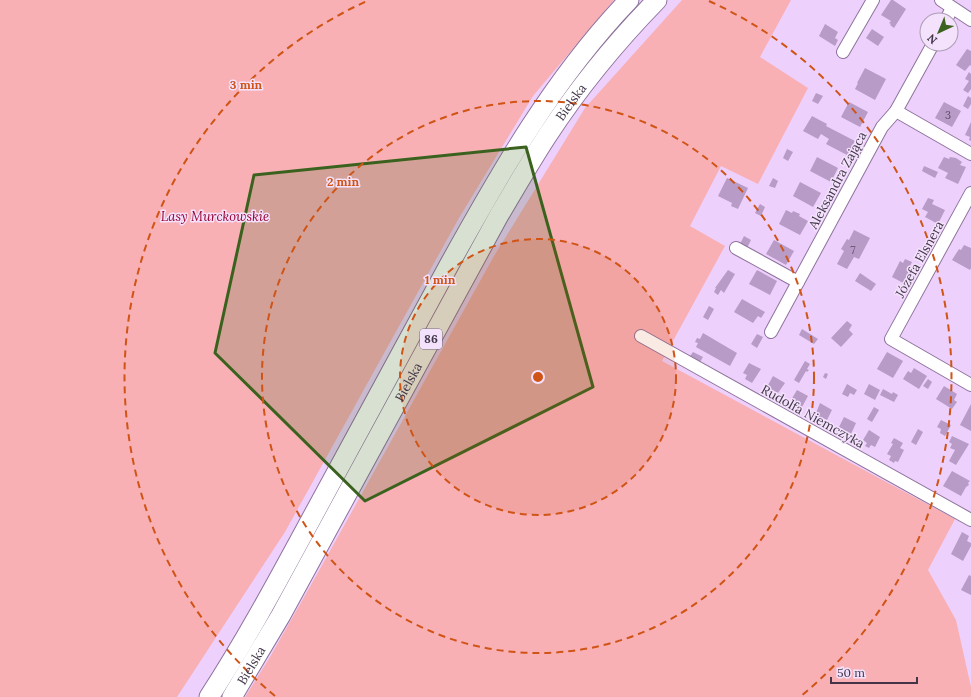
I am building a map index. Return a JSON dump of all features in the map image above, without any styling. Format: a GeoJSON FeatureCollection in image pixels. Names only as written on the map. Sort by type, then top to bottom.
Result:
{"type":"FeatureCollection","features":[{"type":"Feature","properties":{"kind":"main road","name":"Bielska"},"geometry":{"type":"LineString","coordinates":[[209,697],[266,602],[430,300],[512,155],[537,117],[577,62],[618,12],[630,0]]}},
{"type":"Feature","properties":{"kind":"main road","name":"Bielska"},"geometry":{"type":"LineString","coordinates":[[232,697],[281,615],[522,176],[548,135],[592,74],[636,22],[657,0]]}},
{"type":"Feature","properties":{"kind":"street"},"geometry":{"type":"LineString","coordinates":[[843,52],[873,0]]}},
{"type":"Feature","properties":{"kind":"street"},"geometry":{"type":"LineString","coordinates":[[947,3],[971,20]]}},
{"type":"Feature","properties":{"kind":"street","name":"Aleksandra Zająca"},"geometry":{"type":"LineString","coordinates":[[771,332],[882,128],[896,111],[929,52]]}},
{"type":"Feature","properties":{"kind":"street"},"geometry":{"type":"LineString","coordinates":[[896,111],[971,154]]}},
{"type":"Feature","properties":{"kind":"street","name":"Józefa Elsnera"},"geometry":{"type":"LineString","coordinates":[[971,193],[891,339],[971,385]]}},
{"type":"Feature","properties":{"kind":"street"},"geometry":{"type":"LineString","coordinates":[[736,248],[798,282]]}},
{"type":"Feature","properties":{"kind":"street","name":"Rudolfa Niemczyka"},"geometry":{"type":"LineString","coordinates":[[641,336],[971,520]]}},
{"type":"Feature","properties":{"kind":"highlighted area"},"geometry":{"type":"Polygon","coordinates":[[[526,147],[593,387],[365,501],[215,353],[254,175],[526,147]]]}},
{"type":"Feature","properties":{"kind":"green space","name":"Lasy Murckowskie"},"geometry":{"type":"Polygon","coordinates":[[[0,0],[614,0],[533,96],[459,218],[285,532],[177,697],[0,697],[0,0]]]}},
{"type":"Feature","properties":{"kind":"green space"},"geometry":{"type":"Polygon","coordinates":[[[682,0],[791,0],[760,57],[808,88],[758,184],[721,166],[690,226],[725,246],[662,361],[955,519],[928,570],[956,620],[971,687],[971,697],[245,697],[270,657],[316,576],[494,256],[585,108],[682,0]]]}},
{"type":"Feature","properties":{"kind":"building"},"geometry":{"type":"Polygon","coordinates":[[[891,0],[906,9],[894,28],[889,23],[891,21],[881,15],[891,0]]]}},
{"type":"Feature","properties":{"kind":"building"},"geometry":{"type":"Polygon","coordinates":[[[825,24],[838,32],[835,38],[838,40],[835,46],[819,36],[825,24]]]}},
{"type":"Feature","properties":{"kind":"building"},"geometry":{"type":"Polygon","coordinates":[[[872,29],[884,37],[878,46],[866,38],[872,29]]]}},
{"type":"Feature","properties":{"kind":"building"},"geometry":{"type":"Polygon","coordinates":[[[967,49],[971,51],[971,66],[970,65],[965,71],[956,65],[967,49]]]}},
{"type":"Feature","properties":{"kind":"building"},"geometry":{"type":"Polygon","coordinates":[[[865,68],[886,79],[875,100],[855,89],[865,68]]]}},
{"type":"Feature","properties":{"kind":"building"},"geometry":{"type":"Polygon","coordinates":[[[969,72],[971,74],[971,89],[968,93],[963,90],[969,81],[965,79],[969,72]]]}},
{"type":"Feature","properties":{"kind":"building"},"geometry":{"type":"Polygon","coordinates":[[[816,93],[823,96],[818,104],[812,101],[816,93]]]}},
{"type":"Feature","properties":{"kind":"building"},"geometry":{"type":"Polygon","coordinates":[[[968,96],[971,98],[971,104],[968,109],[963,106],[968,96]]]}},
{"type":"Feature","properties":{"kind":"building"},"geometry":{"type":"Polygon","coordinates":[[[849,102],[868,112],[860,127],[841,117],[849,102]]]}},
{"type":"Feature","properties":{"kind":"building"},"geometry":{"type":"Polygon","coordinates":[[[944,102],[961,111],[952,127],[935,118],[944,102]]]}},
{"type":"Feature","properties":{"kind":"building"},"geometry":{"type":"Polygon","coordinates":[[[812,116],[827,124],[826,126],[855,141],[847,155],[826,144],[829,139],[821,134],[818,139],[803,131],[812,116]]]}},
{"type":"Feature","properties":{"kind":"building"},"geometry":{"type":"Polygon","coordinates":[[[971,122],[971,141],[969,140],[970,137],[965,135],[971,122]]]}},
{"type":"Feature","properties":{"kind":"building"},"geometry":{"type":"Polygon","coordinates":[[[787,149],[793,152],[788,161],[783,158],[787,149]]]}},
{"type":"Feature","properties":{"kind":"building"},"geometry":{"type":"Polygon","coordinates":[[[817,157],[838,168],[831,182],[810,171],[817,157]]]}},
{"type":"Feature","properties":{"kind":"building"},"geometry":{"type":"Polygon","coordinates":[[[944,157],[949,159],[950,157],[956,158],[962,162],[960,165],[966,167],[958,184],[945,178],[948,173],[938,168],[944,157]]]}},
{"type":"Feature","properties":{"kind":"building"},"geometry":{"type":"Polygon","coordinates":[[[924,166],[938,172],[935,178],[922,171],[924,166]]]}},
{"type":"Feature","properties":{"kind":"building"},"geometry":{"type":"Polygon","coordinates":[[[727,178],[748,188],[738,209],[731,206],[732,203],[718,196],[727,178]]]}},
{"type":"Feature","properties":{"kind":"building"},"geometry":{"type":"Polygon","coordinates":[[[773,178],[778,181],[775,188],[769,186],[773,178]]]}},
{"type":"Feature","properties":{"kind":"building"},"geometry":{"type":"Polygon","coordinates":[[[800,182],[821,193],[813,207],[793,196],[800,182]]]}},
{"type":"Feature","properties":{"kind":"building"},"geometry":{"type":"Polygon","coordinates":[[[928,198],[934,200],[932,204],[945,210],[938,224],[925,217],[928,212],[922,209],[928,198]]]}},
{"type":"Feature","properties":{"kind":"building"},"geometry":{"type":"Polygon","coordinates":[[[760,204],[765,207],[761,216],[755,213],[760,204]]]}},
{"type":"Feature","properties":{"kind":"building"},"geometry":{"type":"Polygon","coordinates":[[[786,210],[792,213],[793,211],[800,214],[799,216],[808,221],[800,235],[779,224],[786,210]]]}},
{"type":"Feature","properties":{"kind":"building"},"geometry":{"type":"Polygon","coordinates":[[[854,230],[870,238],[859,259],[854,257],[847,269],[837,264],[844,251],[841,249],[847,239],[849,240],[854,230]]]}},
{"type":"Feature","properties":{"kind":"building"},"geometry":{"type":"Polygon","coordinates":[[[744,236],[751,240],[746,250],[739,246],[744,236]]]}},
{"type":"Feature","properties":{"kind":"building"},"geometry":{"type":"Polygon","coordinates":[[[774,240],[794,251],[786,265],[766,254],[774,240]]]}},
{"type":"Feature","properties":{"kind":"building"},"geometry":{"type":"Polygon","coordinates":[[[964,245],[971,248],[970,270],[952,260],[959,249],[961,250],[964,245]]]}},
{"type":"Feature","properties":{"kind":"building"},"geometry":{"type":"Polygon","coordinates":[[[905,259],[912,262],[910,266],[915,269],[907,285],[892,277],[900,261],[903,263],[905,259]]]}},
{"type":"Feature","properties":{"kind":"building"},"geometry":{"type":"Polygon","coordinates":[[[728,270],[735,274],[724,293],[721,290],[718,295],[714,292],[715,288],[728,270]]]}},
{"type":"Feature","properties":{"kind":"building"},"geometry":{"type":"Polygon","coordinates":[[[757,270],[777,281],[770,295],[749,284],[757,270]]]}},
{"type":"Feature","properties":{"kind":"building"},"geometry":{"type":"Polygon","coordinates":[[[860,273],[876,284],[871,291],[855,281],[860,273]]]}},
{"type":"Feature","properties":{"kind":"building"},"geometry":{"type":"Polygon","coordinates":[[[742,299],[765,312],[761,318],[758,316],[753,323],[734,312],[742,299]]]}},
{"type":"Feature","properties":{"kind":"building"},"geometry":{"type":"Polygon","coordinates":[[[709,306],[714,309],[708,320],[703,317],[709,306]]]}},
{"type":"Feature","properties":{"kind":"building"},"geometry":{"type":"Polygon","coordinates":[[[847,321],[852,325],[849,330],[853,334],[841,347],[831,338],[847,321]]]}},
{"type":"Feature","properties":{"kind":"building"},"geometry":{"type":"Polygon","coordinates":[[[802,329],[818,339],[814,344],[799,335],[802,329]]]}},
{"type":"Feature","properties":{"kind":"building"},"geometry":{"type":"Polygon","coordinates":[[[703,333],[737,353],[730,366],[696,347],[698,343],[695,342],[697,338],[700,339],[703,333]]]}},
{"type":"Feature","properties":{"kind":"building"},"geometry":{"type":"Polygon","coordinates":[[[757,334],[763,337],[757,348],[751,344],[757,334]]]}},
{"type":"Feature","properties":{"kind":"building"},"geometry":{"type":"Polygon","coordinates":[[[693,352],[703,357],[700,362],[690,356],[693,352]]]}},
{"type":"Feature","properties":{"kind":"building"},"geometry":{"type":"Polygon","coordinates":[[[887,352],[903,361],[893,378],[877,369],[887,352]]]}},
{"type":"Feature","properties":{"kind":"building"},"geometry":{"type":"Polygon","coordinates":[[[805,361],[810,364],[807,369],[809,370],[807,372],[806,371],[799,383],[794,380],[805,361]]]}},
{"type":"Feature","properties":{"kind":"building"},"geometry":{"type":"Polygon","coordinates":[[[749,363],[761,369],[752,383],[745,379],[747,375],[743,373],[749,363]]]}},
{"type":"Feature","properties":{"kind":"building"},"geometry":{"type":"Polygon","coordinates":[[[914,368],[927,376],[919,389],[903,379],[908,371],[911,373],[914,368]]]}},
{"type":"Feature","properties":{"kind":"building"},"geometry":{"type":"Polygon","coordinates":[[[825,373],[828,374],[826,379],[823,377],[825,373]]]}},
{"type":"Feature","properties":{"kind":"building"},"geometry":{"type":"Polygon","coordinates":[[[773,376],[785,383],[778,393],[767,387],[773,376]]]}},
{"type":"Feature","properties":{"kind":"building"},"geometry":{"type":"Polygon","coordinates":[[[928,379],[932,382],[928,389],[923,386],[928,379]]]}},
{"type":"Feature","properties":{"kind":"building"},"geometry":{"type":"Polygon","coordinates":[[[847,384],[857,390],[854,395],[850,393],[848,397],[842,394],[847,384]]]}},
{"type":"Feature","properties":{"kind":"building"},"geometry":{"type":"Polygon","coordinates":[[[869,384],[880,390],[875,400],[864,394],[869,384]]]}},
{"type":"Feature","properties":{"kind":"building"},"geometry":{"type":"Polygon","coordinates":[[[944,386],[957,394],[954,400],[957,402],[952,409],[936,399],[944,386]]]}},
{"type":"Feature","properties":{"kind":"building"},"geometry":{"type":"Polygon","coordinates":[[[883,389],[892,394],[893,392],[898,395],[894,402],[880,395],[883,389]]]}},
{"type":"Feature","properties":{"kind":"building"},"geometry":{"type":"Polygon","coordinates":[[[797,390],[808,396],[802,407],[799,405],[797,408],[790,404],[797,390]]]}},
{"type":"Feature","properties":{"kind":"building"},"geometry":{"type":"Polygon","coordinates":[[[820,403],[832,410],[827,420],[823,418],[821,422],[814,418],[820,403]]]}},
{"type":"Feature","properties":{"kind":"building"},"geometry":{"type":"Polygon","coordinates":[[[971,404],[971,431],[960,425],[971,404]]]}},
{"type":"Feature","properties":{"kind":"building"},"geometry":{"type":"Polygon","coordinates":[[[874,407],[879,410],[872,422],[867,419],[874,407]]]}},
{"type":"Feature","properties":{"kind":"building"},"geometry":{"type":"Polygon","coordinates":[[[844,417],[856,423],[851,434],[847,432],[845,435],[841,432],[843,429],[839,427],[844,417]]]}},
{"type":"Feature","properties":{"kind":"building"},"geometry":{"type":"Polygon","coordinates":[[[941,420],[951,425],[945,436],[940,433],[941,429],[937,427],[941,420]]]}},
{"type":"Feature","properties":{"kind":"building"},"geometry":{"type":"Polygon","coordinates":[[[918,429],[923,432],[916,445],[911,442],[918,429]]]}},
{"type":"Feature","properties":{"kind":"building"},"geometry":{"type":"Polygon","coordinates":[[[869,430],[880,437],[875,447],[871,445],[869,448],[865,446],[867,443],[863,440],[869,430]]]}},
{"type":"Feature","properties":{"kind":"building"},"geometry":{"type":"Polygon","coordinates":[[[952,436],[969,444],[956,465],[949,461],[955,450],[950,448],[952,444],[949,442],[952,436]]]}},
{"type":"Feature","properties":{"kind":"building"},"geometry":{"type":"Polygon","coordinates":[[[894,438],[903,443],[900,448],[904,450],[898,462],[895,461],[894,463],[889,460],[891,456],[887,454],[893,444],[891,443],[894,438]]]}},
{"type":"Feature","properties":{"kind":"building"},"geometry":{"type":"Polygon","coordinates":[[[952,471],[970,481],[968,483],[969,485],[966,487],[961,496],[943,486],[952,471]]]}},
{"type":"Feature","properties":{"kind":"building"},"geometry":{"type":"Polygon","coordinates":[[[962,532],[969,536],[967,541],[971,543],[971,546],[963,561],[951,554],[962,532]]]}},
{"type":"Feature","properties":{"kind":"building"},"geometry":{"type":"Polygon","coordinates":[[[969,575],[971,576],[971,595],[961,590],[969,575]]]}}]}
